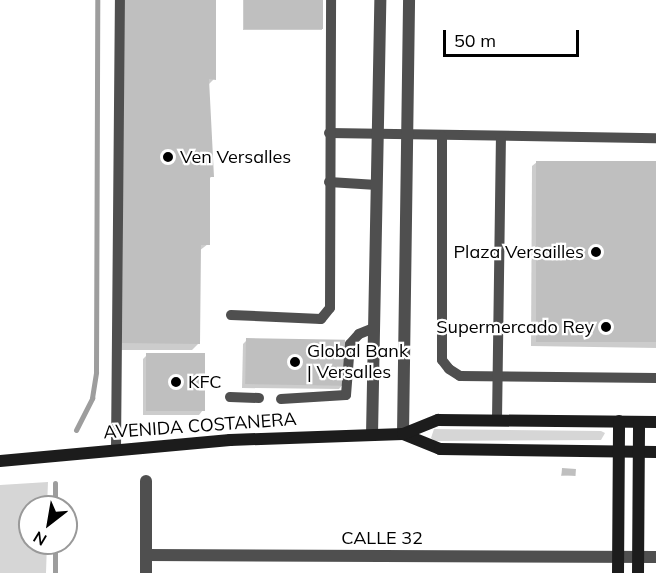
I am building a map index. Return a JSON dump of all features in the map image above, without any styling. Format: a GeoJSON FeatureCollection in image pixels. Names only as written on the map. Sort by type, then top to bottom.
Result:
{"type":"FeatureCollection","features":[{"type":"Feature","properties":{"kind":"street"},"geometry":{"type":"LineString","coordinates":[[372,435],[380,0]]}},
{"type":"Feature","properties":{"kind":"street"},"geometry":{"type":"LineString","coordinates":[[403,434],[409,136],[409,0]]}},
{"type":"Feature","properties":{"kind":"street","name":"AVENIDA COSTANERA"},"geometry":{"type":"LineString","coordinates":[[0,461],[116,449],[403,434],[438,420],[656,422]]}},
{"type":"Feature","properties":{"kind":"street"},"geometry":{"type":"LineString","coordinates":[[618,573],[619,421]]}},
{"type":"Feature","properties":{"kind":"street"},"geometry":{"type":"LineString","coordinates":[[638,573],[639,422]]}},
{"type":"Feature","properties":{"kind":"street","name":"AVENIDA COSTANERA"},"geometry":{"type":"LineString","coordinates":[[403,434],[440,449],[656,452]]}},
{"type":"Feature","properties":{"kind":"street"},"geometry":{"type":"LineString","coordinates":[[146,481],[146,573]]}},
{"type":"Feature","properties":{"kind":"street","name":"CALLE 32"},"geometry":{"type":"LineString","coordinates":[[146,555],[656,557]]}},
{"type":"Feature","properties":{"kind":"lane"},"geometry":{"type":"LineString","coordinates":[[116,449],[120,0]]}},
{"type":"Feature","properties":{"kind":"lane"},"geometry":{"type":"LineString","coordinates":[[231,315],[321,319],[327,315],[331,0]]}},
{"type":"Feature","properties":{"kind":"lane"},"geometry":{"type":"LineString","coordinates":[[329,133],[378,136],[656,138]]}},
{"type":"Feature","properties":{"kind":"lane"},"geometry":{"type":"LineString","coordinates":[[442,136],[442,360],[460,376],[656,378]]}},
{"type":"Feature","properties":{"kind":"lane"},"geometry":{"type":"LineString","coordinates":[[497,420],[501,137]]}},
{"type":"Feature","properties":{"kind":"lane"},"geometry":{"type":"LineString","coordinates":[[330,183],[377,185]]}},
{"type":"Feature","properties":{"kind":"lane"},"geometry":{"type":"LineString","coordinates":[[281,399],[346,395],[350,344],[359,334],[374,328]]}},
{"type":"Feature","properties":{"kind":"lane"},"geometry":{"type":"LineString","coordinates":[[230,397],[259,398]]}},
{"type":"Feature","properties":{"kind":"shaded area"},"geometry":{"type":"Polygon","coordinates":[[[434,429],[601,431],[605,433],[601,440],[434,441],[431,438],[434,429]]]}},
{"type":"Feature","properties":{"kind":"shaded area"},"geometry":{"type":"Polygon","coordinates":[[[48,482],[47,495],[18,495],[18,555],[47,555],[46,573],[0,573],[0,485],[48,482]]]}},
{"type":"Feature","properties":{"kind":"building","name":"Ven Versalles"},"geometry":{"type":"Polygon","coordinates":[[[123,0],[216,0],[216,80],[209,79],[214,177],[210,177],[210,245],[201,245],[200,344],[122,343],[123,0]]]}},
{"type":"Feature","properties":{"kind":"building"},"geometry":{"type":"Polygon","coordinates":[[[244,0],[323,0],[323,29],[244,29],[244,0]]]}},
{"type":"Feature","properties":{"kind":"building","name":"Plaza Versailles"},"geometry":{"type":"Polygon","coordinates":[[[536,161],[656,161],[656,342],[536,342],[536,161]]]}},
{"type":"Feature","properties":{"kind":"building","name":"Global Bank | Versalles"},"geometry":{"type":"Polygon","coordinates":[[[246,338],[345,340],[344,386],[245,384],[246,338]]]}},
{"type":"Feature","properties":{"kind":"building","name":"KFC"},"geometry":{"type":"Polygon","coordinates":[[[146,353],[205,353],[205,411],[146,411],[146,353]]]}},
{"type":"Feature","properties":{"kind":"building"},"geometry":{"type":"Polygon","coordinates":[[[562,468],[576,469],[575,476],[562,475],[562,468]]]}},
{"type":"Feature","properties":{"kind":"waterway"},"geometry":{"type":"LineString","coordinates":[[76,430],[92,398],[96,372],[97,0]]}},
{"type":"Feature","properties":{"kind":"waterway"},"geometry":{"type":"LineString","coordinates":[[55,483],[55,495]]}},
{"type":"Feature","properties":{"kind":"waterway"},"geometry":{"type":"LineString","coordinates":[[55,555],[55,573]]}},
{"type":"Feature","properties":{"kind":"place","name":"Ven Versalles"},"geometry":{"type":"Point","coordinates":[168,157]}},
{"type":"Feature","properties":{"kind":"place","name":"Plaza Versailles"},"geometry":{"type":"Point","coordinates":[596,252]}},
{"type":"Feature","properties":{"kind":"place","name":"Supermercado Rey"},"geometry":{"type":"Point","coordinates":[606,327]}},
{"type":"Feature","properties":{"kind":"place","name":"Global Bank | Versalles"},"geometry":{"type":"Point","coordinates":[295,362]}},
{"type":"Feature","properties":{"kind":"place","name":"KFC"},"geometry":{"type":"Point","coordinates":[176,382]}}]}
